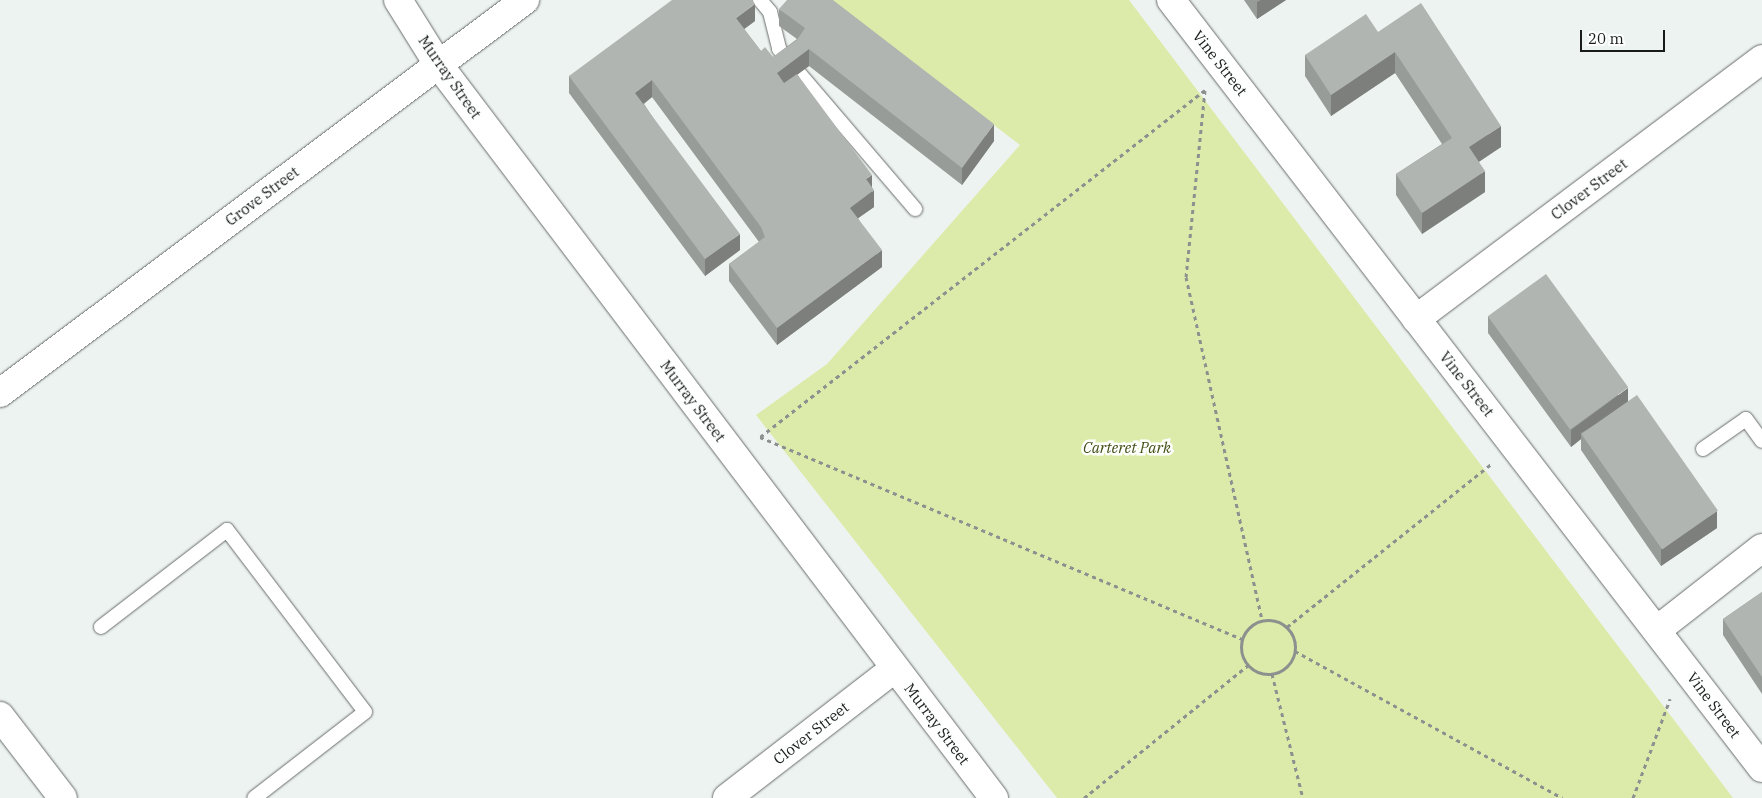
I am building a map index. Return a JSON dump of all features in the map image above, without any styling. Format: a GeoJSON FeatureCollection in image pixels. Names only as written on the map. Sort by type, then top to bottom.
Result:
{"type":"FeatureCollection","features":[{"type":"Feature","properties":{"kind":"street","name":"Murray Street"},"geometry":{"type":"LineString","coordinates":[[398,0],[438,64],[994,798]]}},
{"type":"Feature","properties":{"kind":"street","name":"Grove Street"},"geometry":{"type":"LineString","coordinates":[[0,393],[525,0]]}},
{"type":"Feature","properties":{"kind":"street","name":"Vine Street"},"geometry":{"type":"LineString","coordinates":[[1175,1],[1416,319],[1762,768]]}},
{"type":"Feature","properties":{"kind":"street","name":"Clover Street"},"geometry":{"type":"LineString","coordinates":[[1416,319],[1762,59]]}},
{"type":"Feature","properties":{"kind":"street"},"geometry":{"type":"LineString","coordinates":[[1657,630],[1762,548]]}},
{"type":"Feature","properties":{"kind":"street","name":"Clover Street"},"geometry":{"type":"LineString","coordinates":[[727,798],[895,668]]}},
{"type":"Feature","properties":{"kind":"street"},"geometry":{"type":"LineString","coordinates":[[0,716],[63,798]]}},
{"type":"Feature","properties":{"kind":"lane"},"geometry":{"type":"LineString","coordinates":[[760,0],[770,12],[777,44],[790,62]]}},
{"type":"Feature","properties":{"kind":"lane"},"geometry":{"type":"LineString","coordinates":[[799,73],[915,209]]}},
{"type":"Feature","properties":{"kind":"lane"},"geometry":{"type":"LineString","coordinates":[[1702,449],[1746,419],[1762,441]]}},
{"type":"Feature","properties":{"kind":"lane"},"geometry":{"type":"LineString","coordinates":[[101,628],[227,530],[365,712],[254,798]]}},
{"type":"Feature","properties":{"kind":"path"},"geometry":{"type":"LineString","coordinates":[[1242,639],[760,436],[1205,90],[1186,276],[1262,620]]}},
{"type":"Feature","properties":{"kind":"path"},"geometry":{"type":"LineString","coordinates":[[1287,627],[1491,464]]}},
{"type":"Feature","properties":{"kind":"path"},"geometry":{"type":"LineString","coordinates":[[1262,620],[1280,622],[1287,627],[1295,642],[1295,651],[1288,666],[1272,674],[1263,674],[1248,665],[1241,648],[1242,639],[1253,624],[1262,620]]}},
{"type":"Feature","properties":{"kind":"path"},"geometry":{"type":"LineString","coordinates":[[1295,651],[1562,798]]}},
{"type":"Feature","properties":{"kind":"path"},"geometry":{"type":"LineString","coordinates":[[1084,798],[1248,665]]}},
{"type":"Feature","properties":{"kind":"path"},"geometry":{"type":"LineString","coordinates":[[1272,674],[1303,798]]}},
{"type":"Feature","properties":{"kind":"path"},"geometry":{"type":"LineString","coordinates":[[1633,798],[1670,699]]}},
{"type":"Feature","properties":{"kind":"green space","name":"Carteret Park"},"geometry":{"type":"Polygon","coordinates":[[[831,0],[1129,0],[1733,798],[1057,798],[756,415],[827,364],[1020,145],[831,0]]]}},
{"type":"Feature","properties":{"kind":"building"},"geometry":{"type":"Polygon","coordinates":[[[672,0],[752,0],[755,4],[736,18],[761,51],[765,47],[773,57],[797,40],[805,28],[779,9],[787,0],[833,0],[994,124],[962,168],[809,49],[777,73],[784,83],[797,74],[872,175],[866,179],[874,190],[850,208],[882,250],[777,328],[729,264],[765,237],[761,227],[652,80],[635,93],[740,234],[705,259],[569,76],[672,0]]]}},
{"type":"Feature","properties":{"kind":"building"},"geometry":{"type":"Polygon","coordinates":[[[1421,3],[1501,126],[1469,147],[1485,171],[1422,213],[1396,174],[1452,138],[1395,52],[1331,95],[1305,55],[1366,14],[1378,32],[1421,3]]]}},
{"type":"Feature","properties":{"kind":"building"},"geometry":{"type":"Polygon","coordinates":[[[1546,274],[1628,387],[1570,430],[1488,316],[1546,274]]]}},
{"type":"Feature","properties":{"kind":"building"},"geometry":{"type":"Polygon","coordinates":[[[1637,395],[1718,511],[1662,550],[1581,434],[1637,395]]]}},
{"type":"Feature","properties":{"kind":"building"},"geometry":{"type":"Polygon","coordinates":[[[1762,592],[1762,677],[1723,619],[1762,592]]]}}]}
